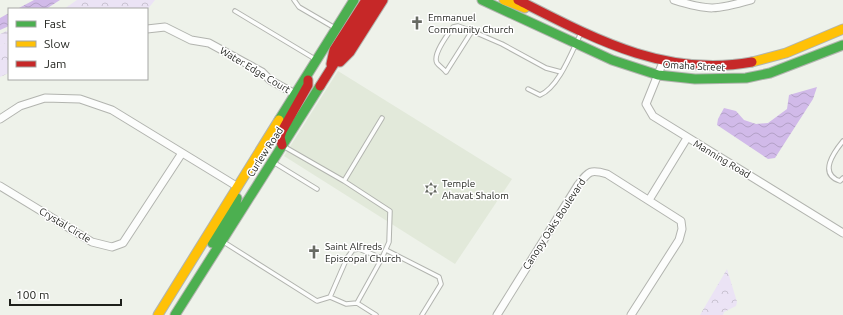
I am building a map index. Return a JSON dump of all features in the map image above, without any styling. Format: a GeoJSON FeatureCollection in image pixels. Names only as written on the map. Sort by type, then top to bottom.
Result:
{"type":"FeatureCollection","features":[{"type":"Feature","properties":{"kind":"main road","name":"Curlew Road"},"geometry":{"type":"LineString","coordinates":[[158,315],[354,0]]}},
{"type":"Feature","properties":{"kind":"main road"},"geometry":{"type":"LineString","coordinates":[[330,71],[334,50],[366,0]]}},
{"type":"Feature","properties":{"kind":"main road","name":"Curlew Road"},"geometry":{"type":"LineString","coordinates":[[175,315],[374,0]]}},
{"type":"Feature","properties":{"kind":"main road"},"geometry":{"type":"LineString","coordinates":[[330,71],[350,52],[383,0]]}},
{"type":"Feature","properties":{"kind":"main road","name":"Omaha Street"},"geometry":{"type":"LineString","coordinates":[[482,0],[612,60],[658,75],[695,79],[746,78],[777,70],[843,45]]}},
{"type":"Feature","properties":{"kind":"main road"},"geometry":{"type":"LineString","coordinates":[[504,0],[561,21]]}},
{"type":"Feature","properties":{"kind":"main road","name":"Omaha Street"},"geometry":{"type":"LineString","coordinates":[[518,0],[581,32],[628,52],[663,62],[698,67],[720,67],[741,64],[789,52],[843,30]]}},
{"type":"Feature","properties":{"kind":"main road"},"geometry":{"type":"LineString","coordinates":[[282,145],[280,137],[282,131],[308,85],[308,72]]}},
{"type":"Feature","properties":{"kind":"main road"},"geometry":{"type":"LineString","coordinates":[[205,267],[206,253],[236,203],[238,187]]}},
{"type":"Feature","properties":{"kind":"street"},"geometry":{"type":"LineString","coordinates":[[674,0],[699,8],[715,9],[751,0]]}},
{"type":"Feature","properties":{"kind":"street","name":"Water Edge Court"},"geometry":{"type":"LineString","coordinates":[[148,29],[165,27],[191,40],[209,42],[262,72],[270,80],[295,94]]}},
{"type":"Feature","properties":{"kind":"street","name":"Manning Road"},"geometry":{"type":"LineString","coordinates":[[663,62],[646,104],[652,116],[843,233]]}},
{"type":"Feature","properties":{"kind":"street"},"geometry":{"type":"LineString","coordinates":[[0,119],[20,106],[45,98],[80,99],[112,110],[238,187]]}},
{"type":"Feature","properties":{"kind":"street"},"geometry":{"type":"LineString","coordinates":[[649,200],[687,138]]}},
{"type":"Feature","properties":{"kind":"street","name":"Crystal Circle"},"geometry":{"type":"LineString","coordinates":[[0,186],[92,242],[112,247],[123,243],[182,153]]}},
{"type":"Feature","properties":{"kind":"street","name":"Canopy Oaks Boulevard"},"geometry":{"type":"LineString","coordinates":[[496,315],[578,185],[588,173],[595,170],[607,174],[681,221],[682,229],[679,240],[631,315]]}},
{"type":"Feature","properties":{"kind":"lane"},"geometry":{"type":"LineString","coordinates":[[294,0],[299,7],[336,29]]}},
{"type":"Feature","properties":{"kind":"lane"},"geometry":{"type":"LineString","coordinates":[[235,11],[316,60]]}},
{"type":"Feature","properties":{"kind":"lane"},"geometry":{"type":"LineString","coordinates":[[472,31],[446,72],[437,63],[436,54],[452,27],[458,26],[472,31],[502,44],[546,68],[561,72]]}},
{"type":"Feature","properties":{"kind":"lane"},"geometry":{"type":"LineString","coordinates":[[528,89],[540,95],[546,92],[561,72],[581,32]]}},
{"type":"Feature","properties":{"kind":"lane"},"geometry":{"type":"LineString","coordinates":[[344,181],[382,118]]}},
{"type":"Feature","properties":{"kind":"lane"},"geometry":{"type":"LineString","coordinates":[[843,140],[829,162],[828,170],[830,175],[836,180],[840,181],[843,178]]}},
{"type":"Feature","properties":{"kind":"lane"},"geometry":{"type":"LineString","coordinates":[[282,145],[344,181],[390,211],[389,242],[382,258],[357,303]]}},
{"type":"Feature","properties":{"kind":"lane"},"geometry":{"type":"LineString","coordinates":[[272,161],[317,190]]}},
{"type":"Feature","properties":{"kind":"lane"},"geometry":{"type":"LineString","coordinates":[[221,241],[317,301],[330,297],[346,304],[357,303],[376,315]]}},
{"type":"Feature","properties":{"kind":"lane"},"geometry":{"type":"LineString","coordinates":[[330,297],[347,258],[353,250],[359,249],[382,258]]}},
{"type":"Feature","properties":{"kind":"lane"},"geometry":{"type":"LineString","coordinates":[[386,250],[439,277],[441,284],[422,315]]}},
{"type":"Feature","properties":{"kind":"shaded area"},"geometry":{"type":"Polygon","coordinates":[[[338,71],[512,179],[455,264],[284,156],[338,71]]]}},
{"type":"Feature","properties":{"kind":"green space"},"geometry":{"type":"Polygon","coordinates":[[[77,0],[155,0],[148,9],[65,8],[77,0]]]}},
{"type":"Feature","properties":{"kind":"green space"},"geometry":{"type":"Polygon","coordinates":[[[8,30],[8,42],[0,46],[0,34],[8,30]]]}},
{"type":"Feature","properties":{"kind":"green space"},"geometry":{"type":"Polygon","coordinates":[[[8,42],[8,73],[0,77],[0,46],[8,42]]]}},
{"type":"Feature","properties":{"kind":"green space"},"geometry":{"type":"Polygon","coordinates":[[[727,269],[737,302],[736,306],[724,312],[723,315],[700,315],[727,269]]]}},
{"type":"Feature","properties":{"kind":"water"},"geometry":{"type":"Polygon","coordinates":[[[34,0],[60,0],[48,8],[19,8],[34,0]]]}},
{"type":"Feature","properties":{"kind":"water"},"geometry":{"type":"Polygon","coordinates":[[[8,14],[8,26],[0,30],[0,18],[8,14]]]}},
{"type":"Feature","properties":{"kind":"water"},"geometry":{"type":"Polygon","coordinates":[[[817,87],[813,99],[775,158],[768,159],[717,125],[718,119],[724,108],[736,111],[744,120],[756,124],[768,123],[787,109],[789,95],[817,87]]]}},
{"type":"Feature","properties":{"kind":"traffic: fast"},"geometry":{"type":"LineString","coordinates":[[279,120],[354,0]]}},
{"type":"Feature","properties":{"kind":"traffic: fast"},"geometry":{"type":"LineString","coordinates":[[482,0],[612,60],[658,75],[695,79],[746,78],[770,73],[843,45]]}},
{"type":"Feature","properties":{"kind":"traffic: fast"},"geometry":{"type":"LineString","coordinates":[[175,315],[320,86]]}},
{"type":"Feature","properties":{"kind":"traffic: fast"},"geometry":{"type":"LineString","coordinates":[[212,243],[236,203],[237,198]]}},
{"type":"Feature","properties":{"kind":"traffic: slow"},"geometry":{"type":"LineString","coordinates":[[504,0],[525,8]]}},
{"type":"Feature","properties":{"kind":"traffic: slow"},"geometry":{"type":"LineString","coordinates":[[752,62],[786,53],[843,29]]}},
{"type":"Feature","properties":{"kind":"traffic: slow"},"geometry":{"type":"LineString","coordinates":[[158,315],[279,120]]}},
{"type":"Feature","properties":{"kind":"traffic: jam"},"geometry":{"type":"LineString","coordinates":[[331,64],[334,50],[366,0]]}},
{"type":"Feature","properties":{"kind":"traffic: jam"},"geometry":{"type":"LineString","coordinates":[[320,86],[374,0]]}},
{"type":"Feature","properties":{"kind":"traffic: jam"},"geometry":{"type":"LineString","coordinates":[[340,62],[350,52],[383,0]]}},
{"type":"Feature","properties":{"kind":"traffic: jam"},"geometry":{"type":"LineString","coordinates":[[518,0],[602,41],[630,51],[660,59],[689,64],[720,65],[752,62]]}},
{"type":"Feature","properties":{"kind":"traffic: jam"},"geometry":{"type":"LineString","coordinates":[[282,145],[280,137],[282,131],[308,85],[308,80]]}},
{"type":"Feature","properties":{"kind":"place","name":"Emmanuel Community Church"},"geometry":{"type":"Point","coordinates":[417,23]}},
{"type":"Feature","properties":{"kind":"place","name":"Temple Ahavat Shalom"},"geometry":{"type":"Point","coordinates":[431,189]}},
{"type":"Feature","properties":{"kind":"place","name":"Saint Alfreds Episcopal Church"},"geometry":{"type":"Point","coordinates":[314,252]}}]}
